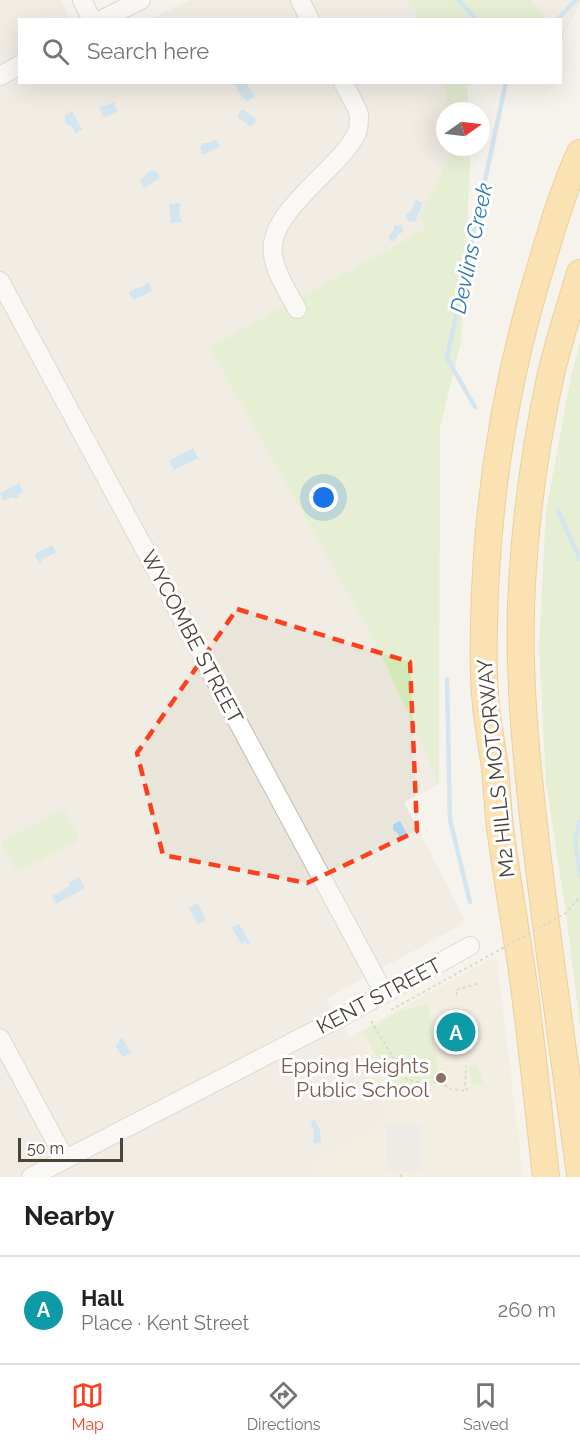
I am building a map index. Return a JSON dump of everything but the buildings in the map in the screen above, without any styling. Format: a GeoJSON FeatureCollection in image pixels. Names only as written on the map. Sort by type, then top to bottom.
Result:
{"type":"FeatureCollection","features":[{"type":"Feature","properties":{"kind":"highway","name":"M2 HILLS MOTORWAY"},"geometry":{"type":"LineString","coordinates":[[546,1177],[486,706],[484,603],[492,500],[507,398],[530,300],[552,229],[580,153]]}},
{"type":"Feature","properties":{"kind":"highway","name":"M2 HILLS MOTORWAY"},"geometry":{"type":"LineString","coordinates":[[580,273],[552,374],[538,442],[526,528],[520,634],[528,767],[580,1174]]}},
{"type":"Feature","properties":{"kind":"street"},"geometry":{"type":"LineString","coordinates":[[82,0],[91,18]]}},
{"type":"Feature","properties":{"kind":"street"},"geometry":{"type":"LineString","coordinates":[[105,18],[141,0]]}},
{"type":"Feature","properties":{"kind":"street"},"geometry":{"type":"LineString","coordinates":[[300,0],[309,18]]}},
{"type":"Feature","properties":{"kind":"street"},"geometry":{"type":"LineString","coordinates":[[0,76],[18,66]]}},
{"type":"Feature","properties":{"kind":"street"},"geometry":{"type":"LineString","coordinates":[[297,309],[276,269],[272,252],[275,232],[288,212],[340,156],[358,132],[358,113],[344,84]]}},
{"type":"Feature","properties":{"kind":"street","name":"WYCOMBE STREET"},"geometry":{"type":"LineString","coordinates":[[0,281],[387,1001]]}},
{"type":"Feature","properties":{"kind":"street","name":"KENT STREET"},"geometry":{"type":"LineString","coordinates":[[31,1177],[343,1016],[387,1001],[470,946]]}},
{"type":"Feature","properties":{"kind":"street"},"geometry":{"type":"LineString","coordinates":[[0,1038],[65,1159]]}},
{"type":"Feature","properties":{"kind":"path"},"geometry":{"type":"LineString","coordinates":[[387,1001],[566,913],[580,897]]}},
{"type":"Feature","properties":{"kind":"path"},"geometry":{"type":"LineString","coordinates":[[457,995],[456,990],[480,983]]}},
{"type":"Feature","properties":{"kind":"path"},"geometry":{"type":"LineString","coordinates":[[371,1021],[406,1079],[424,1084],[440,1082],[450,1089],[466,1091],[466,1066]]}},
{"type":"Feature","properties":{"kind":"path"},"geometry":{"type":"LineString","coordinates":[[401,1172],[401,1177]]}},
{"type":"Feature","properties":{"kind":"highlighted area"},"geometry":{"type":"Polygon","coordinates":[[[237,609],[410,662],[417,831],[307,883],[163,855],[137,753],[237,609]]]}},
{"type":"Feature","properties":{"kind":"shaded area"},"geometry":{"type":"Polygon","coordinates":[[[0,0],[61,0],[70,18],[18,18],[18,84],[445,84],[446,102],[436,102],[436,156],[450,156],[420,214],[424,230],[209,347],[376,643],[439,784],[404,802],[466,922],[326,999],[349,1037],[392,1119],[312,1165],[318,1177],[0,1177],[0,0]]]}},
{"type":"Feature","properties":{"kind":"shaded area"},"geometry":{"type":"Polygon","coordinates":[[[191,0],[408,0],[419,18],[153,18],[191,0]]]}},
{"type":"Feature","properties":{"kind":"shaded area"},"geometry":{"type":"Polygon","coordinates":[[[532,0],[580,0],[580,5],[562,38],[562,18],[545,18],[532,0]]]}},
{"type":"Feature","properties":{"kind":"shaded area","name":"Epping Heights Public School"},"geometry":{"type":"Polygon","coordinates":[[[496,956],[523,1177],[318,1177],[312,1165],[392,1119],[349,1037],[496,956]]]}},
{"type":"Feature","properties":{"kind":"shaded area"},"geometry":{"type":"Polygon","coordinates":[[[386,1125],[421,1125],[421,1171],[387,1171],[386,1125]]]}},
{"type":"Feature","properties":{"kind":"green space"},"geometry":{"type":"Polygon","coordinates":[[[408,0],[532,0],[545,18],[419,18],[408,0]]]}},
{"type":"Feature","properties":{"kind":"green space"},"geometry":{"type":"Polygon","coordinates":[[[445,84],[472,84],[467,85],[468,102],[446,102],[445,84]]]}},
{"type":"Feature","properties":{"kind":"green space"},"geometry":{"type":"Polygon","coordinates":[[[450,156],[471,156],[461,342],[440,428],[439,784],[376,643],[209,347],[424,230],[420,214],[450,156]]]}},
{"type":"Feature","properties":{"kind":"green space"},"geometry":{"type":"Polygon","coordinates":[[[580,343],[580,1027],[566,913],[546,783],[539,647],[546,511],[571,377],[580,343]]]}},
{"type":"Feature","properties":{"kind":"green space"},"geometry":{"type":"Polygon","coordinates":[[[64,809],[80,840],[17,872],[1,841],[64,809]]]}},
{"type":"Feature","properties":{"kind":"green space"},"geometry":{"type":"Polygon","coordinates":[[[428,1004],[440,1082],[393,1086],[363,1032],[398,1012],[428,1004]]]}},
{"type":"Feature","properties":{"kind":"green space"},"geometry":{"type":"Polygon","coordinates":[[[478,1065],[483,1084],[472,1085],[468,1066],[478,1065]]]}},
{"type":"Feature","properties":{"kind":"water"},"geometry":{"type":"Polygon","coordinates":[[[235,84],[247,84],[254,93],[254,97],[246,101],[235,84]]]}},
{"type":"Feature","properties":{"kind":"water"},"geometry":{"type":"Polygon","coordinates":[[[113,102],[118,111],[104,118],[99,107],[113,102]]]}},
{"type":"Feature","properties":{"kind":"water"},"geometry":{"type":"Polygon","coordinates":[[[242,109],[257,119],[253,125],[248,126],[238,118],[242,109]]]}},
{"type":"Feature","properties":{"kind":"water"},"geometry":{"type":"Polygon","coordinates":[[[72,111],[83,129],[75,133],[72,127],[65,123],[65,115],[72,111]]]}},
{"type":"Feature","properties":{"kind":"water"},"geometry":{"type":"Polygon","coordinates":[[[216,139],[220,146],[203,155],[200,148],[203,143],[216,139]]]}},
{"type":"Feature","properties":{"kind":"water"},"geometry":{"type":"Polygon","coordinates":[[[150,171],[156,171],[160,178],[144,188],[140,180],[150,171]]]}},
{"type":"Feature","properties":{"kind":"water"},"geometry":{"type":"Polygon","coordinates":[[[416,200],[423,203],[415,222],[408,221],[406,215],[411,211],[416,200]]]}},
{"type":"Feature","properties":{"kind":"water"},"geometry":{"type":"Polygon","coordinates":[[[180,203],[182,222],[171,223],[169,204],[180,203]]]}},
{"type":"Feature","properties":{"kind":"water"},"geometry":{"type":"Polygon","coordinates":[[[402,225],[403,232],[394,241],[390,241],[389,235],[394,230],[394,226],[402,225]]]}},
{"type":"Feature","properties":{"kind":"water"},"geometry":{"type":"Polygon","coordinates":[[[149,283],[152,291],[133,300],[130,291],[149,283]]]}},
{"type":"Feature","properties":{"kind":"water"},"geometry":{"type":"Polygon","coordinates":[[[193,448],[198,458],[174,470],[169,461],[193,448]]]}},
{"type":"Feature","properties":{"kind":"water"},"geometry":{"type":"Polygon","coordinates":[[[19,483],[23,492],[18,494],[19,497],[3,501],[0,493],[19,483]]]}},
{"type":"Feature","properties":{"kind":"water"},"geometry":{"type":"Polygon","coordinates":[[[52,545],[56,552],[41,560],[42,563],[39,564],[35,554],[52,545]]]}},
{"type":"Feature","properties":{"kind":"water"},"geometry":{"type":"Polygon","coordinates":[[[400,821],[409,838],[404,840],[399,838],[398,833],[393,830],[394,824],[400,821]]]}},
{"type":"Feature","properties":{"kind":"water"},"geometry":{"type":"Polygon","coordinates":[[[79,877],[85,888],[56,904],[52,896],[70,886],[69,883],[79,877]]]}},
{"type":"Feature","properties":{"kind":"water"},"geometry":{"type":"Polygon","coordinates":[[[197,903],[206,920],[198,924],[189,908],[197,903]]]}},
{"type":"Feature","properties":{"kind":"water"},"geometry":{"type":"Polygon","coordinates":[[[239,924],[250,943],[247,945],[245,941],[241,944],[232,928],[239,924]]]}},
{"type":"Feature","properties":{"kind":"water"},"geometry":{"type":"Polygon","coordinates":[[[122,1037],[131,1053],[123,1057],[116,1047],[122,1037]]]}},
{"type":"Feature","properties":{"kind":"water"},"geometry":{"type":"Polygon","coordinates":[[[315,1120],[320,1130],[321,1141],[316,1144],[313,1142],[314,1130],[311,1125],[315,1120]]]}},
{"type":"Feature","properties":{"kind":"waterway"},"geometry":{"type":"LineString","coordinates":[[458,0],[475,18]]}},
{"type":"Feature","properties":{"kind":"waterway","name":"Devlins Creek"},"geometry":{"type":"LineString","coordinates":[[559,18],[576,0]]}},
{"type":"Feature","properties":{"kind":"waterway","name":"Devlins Creek"},"geometry":{"type":"LineString","coordinates":[[475,407],[447,358],[506,84]]}},
{"type":"Feature","properties":{"kind":"waterway","name":"Devlins Creek"},"geometry":{"type":"LineString","coordinates":[[558,511],[580,559]]}},
{"type":"Feature","properties":{"kind":"waterway"},"geometry":{"type":"LineString","coordinates":[[447,679],[450,820],[470,902]]}},
{"type":"Feature","properties":{"kind":"waterway","name":"Devlins Creek"},"geometry":{"type":"LineString","coordinates":[[580,822],[575,839],[580,875]]}},
{"type":"Feature","properties":{"kind":"place","name":"Hall"},"geometry":{"type":"Point","coordinates":[456,1032]}},
{"type":"Feature","properties":{"kind":"place","name":"Epping Heights Public School"},"geometry":{"type":"Point","coordinates":[441,1078]}}]}
